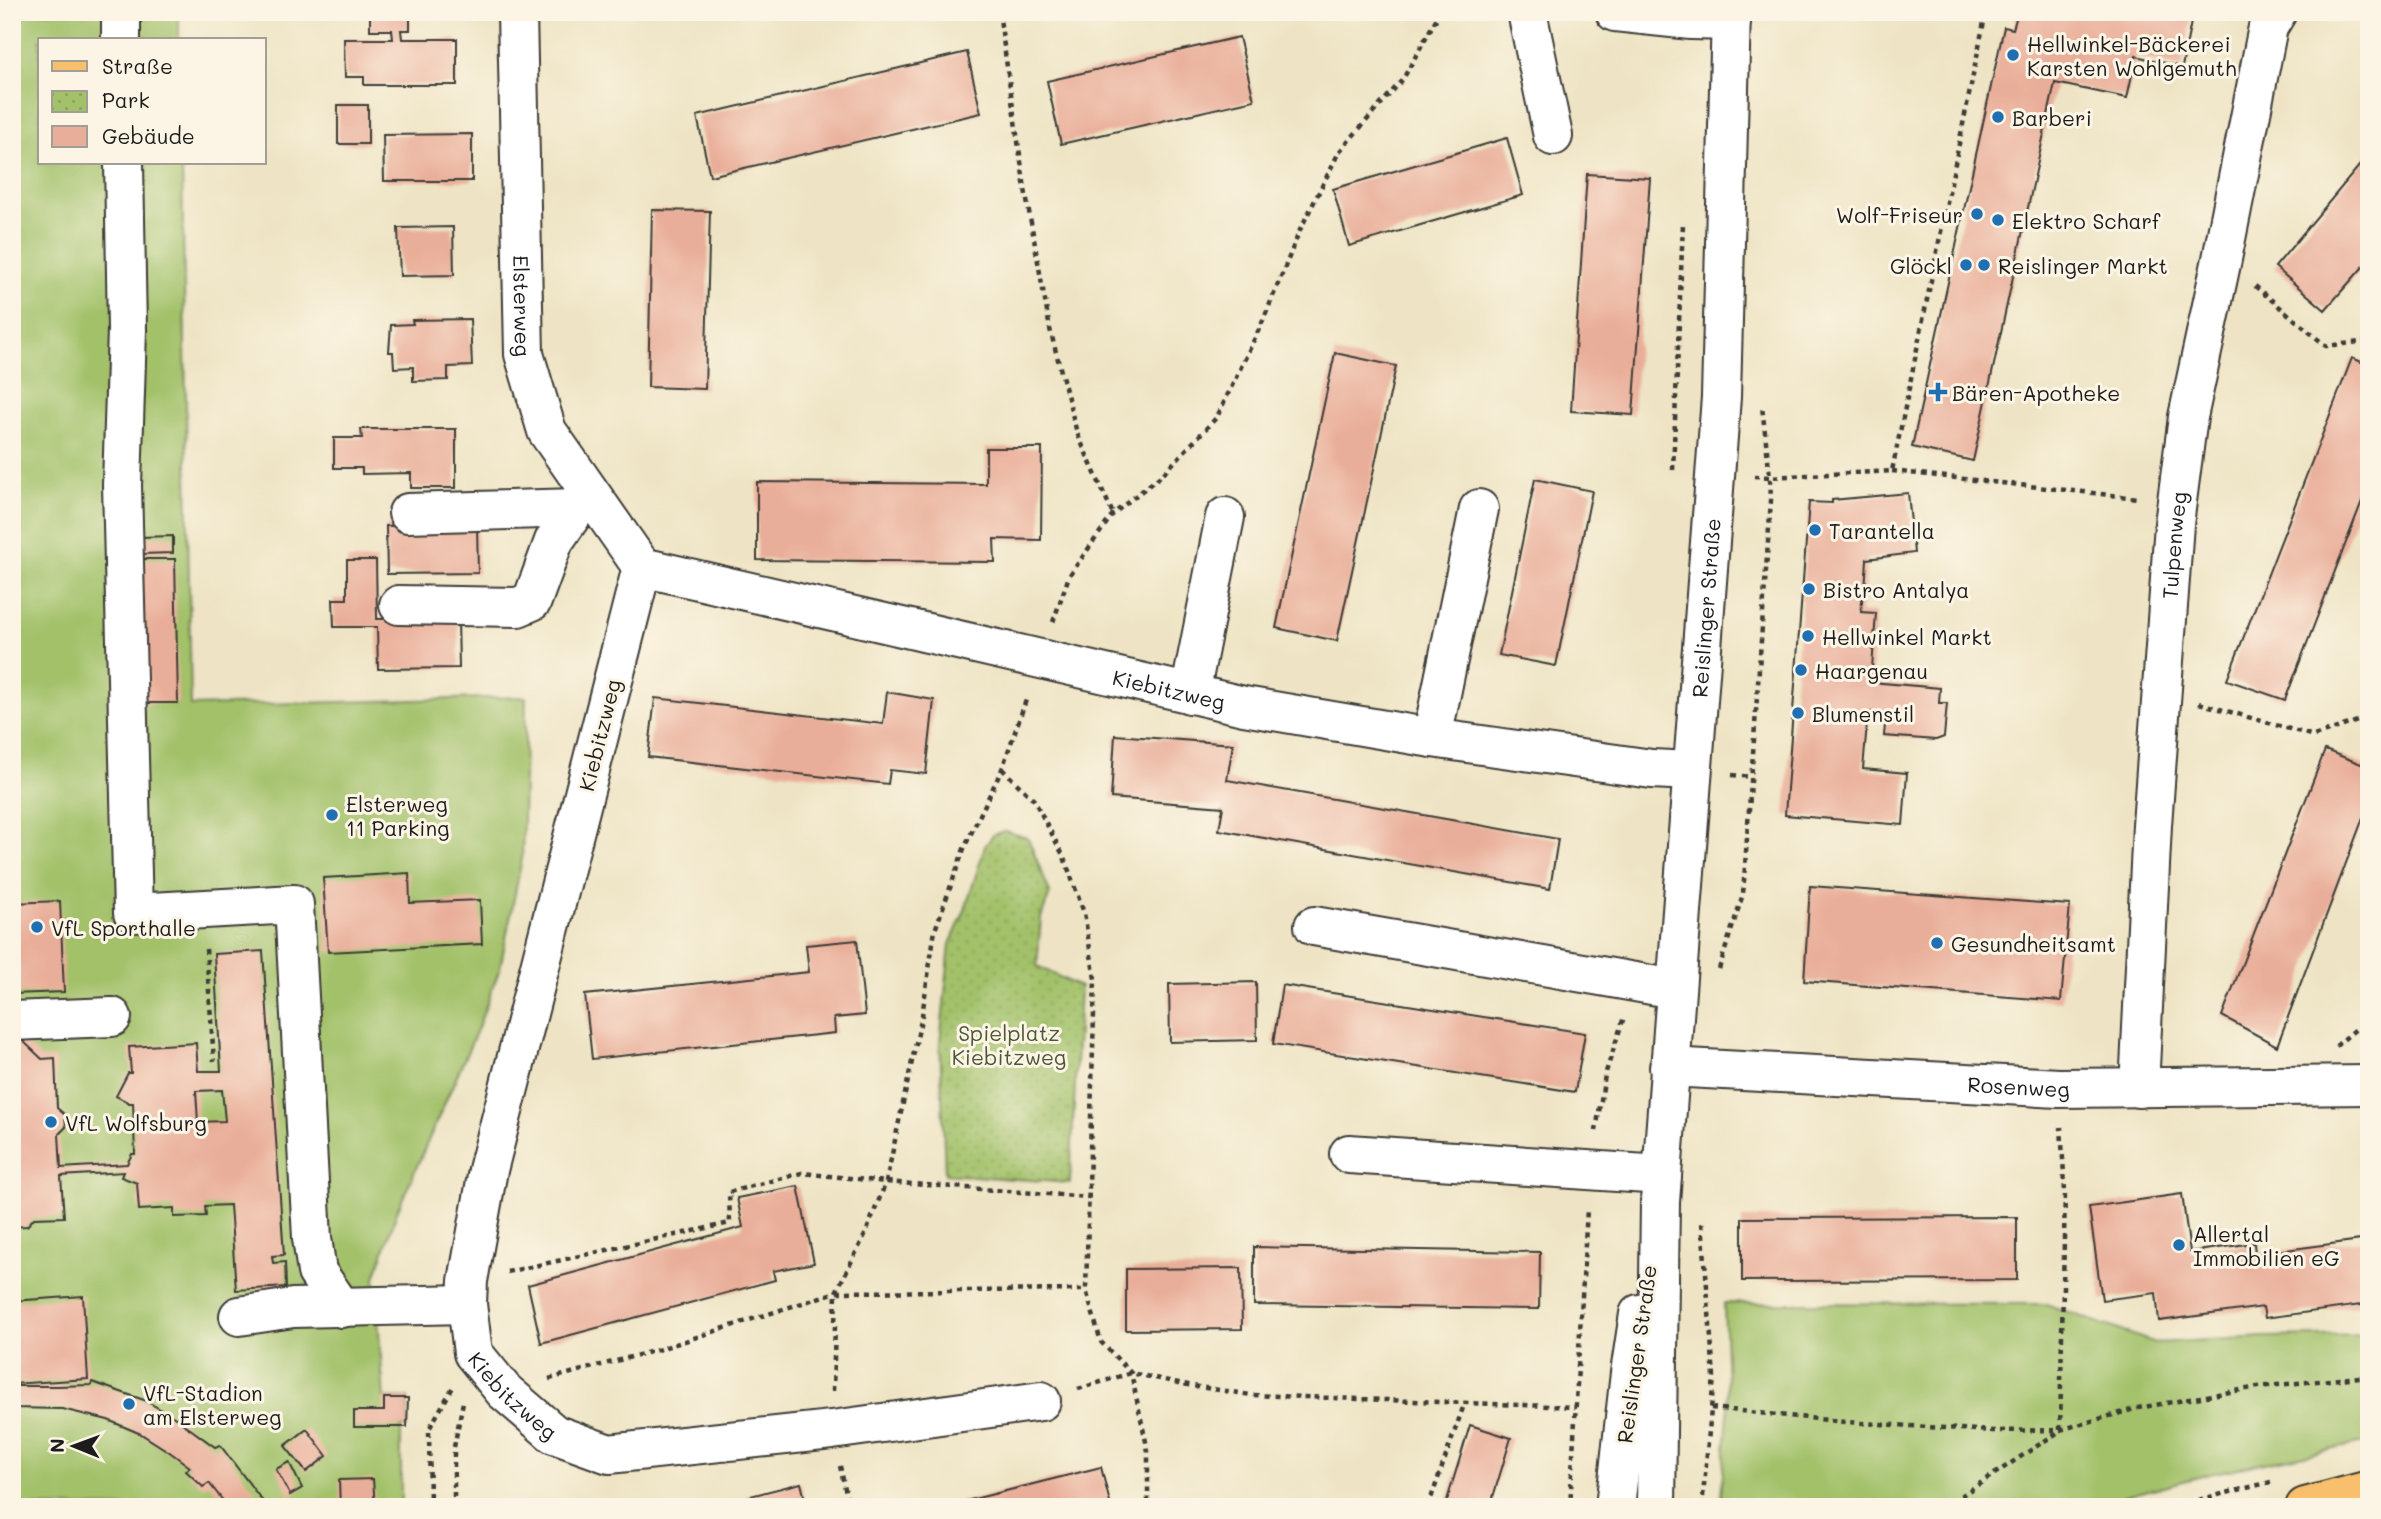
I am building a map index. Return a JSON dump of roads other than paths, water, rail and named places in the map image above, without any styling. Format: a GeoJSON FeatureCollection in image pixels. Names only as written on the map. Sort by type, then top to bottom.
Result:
{"type":"FeatureCollection","features":[{"type":"Feature","properties":{"kind":"main road"},"geometry":{"type":"LineString","coordinates":[[2294,1493],[2369,1490]]}},
{"type":"Feature","properties":{"kind":"street"},"geometry":{"type":"LineString","coordinates":[[121,12],[121,38]]}},
{"type":"Feature","properties":{"kind":"street","name":"Elsterweg"},"geometry":{"type":"LineString","coordinates":[[517,12],[524,354],[547,431],[582,500],[642,568]]}},
{"type":"Feature","properties":{"kind":"street"},"geometry":{"type":"LineString","coordinates":[[1527,12],[1553,136]]}},
{"type":"Feature","properties":{"kind":"street"},"geometry":{"type":"LineString","coordinates":[[1615,12],[1691,20],[1731,17]]}},
{"type":"Feature","properties":{"kind":"street","name":"Tulpenweg"},"geometry":{"type":"LineString","coordinates":[[2139,1088],[2152,825],[2177,502],[2188,417],[2268,27],[2277,12]]}},
{"type":"Feature","properties":{"kind":"street","name":"Reislinger Straße"},"geometry":{"type":"LineString","coordinates":[[1656,1507],[1661,1189],[1721,397],[1731,17]]}},
{"type":"Feature","properties":{"kind":"street"},"geometry":{"type":"LineString","coordinates":[[124,164],[127,330],[122,485],[133,913],[294,904],[312,1238],[317,1272],[342,1308]]}},
{"type":"Feature","properties":{"kind":"street"},"geometry":{"type":"LineString","coordinates":[[408,513],[582,500]]}},
{"type":"Feature","properties":{"kind":"street"},"geometry":{"type":"LineString","coordinates":[[399,605],[518,607],[532,601],[554,541],[582,500]]}},
{"type":"Feature","properties":{"kind":"street"},"geometry":{"type":"LineString","coordinates":[[1432,738],[1479,509]]}},
{"type":"Feature","properties":{"kind":"street"},"geometry":{"type":"LineString","coordinates":[[1191,694],[1224,517]]}},
{"type":"Feature","properties":{"kind":"street","name":"Kiebitzweg"},"geometry":{"type":"LineString","coordinates":[[1041,1401],[832,1430],[609,1454],[554,1434],[504,1391],[473,1353],[467,1293],[488,1170],[642,568],[1244,706],[1432,738],[1653,769],[1691,771]]}},
{"type":"Feature","properties":{"kind":"street"},"geometry":{"type":"LineString","coordinates":[[1314,926],[1675,989]]}},
{"type":"Feature","properties":{"kind":"street"},"geometry":{"type":"LineString","coordinates":[[12,1021],[112,1017]]}},
{"type":"Feature","properties":{"kind":"street","name":"Rosenweg"},"geometry":{"type":"LineString","coordinates":[[1669,1067],[2059,1088],[2369,1085]]}},
{"type":"Feature","properties":{"kind":"street"},"geometry":{"type":"LineString","coordinates":[[1349,1154],[1661,1189]]}},
{"type":"Feature","properties":{"kind":"street","name":"Reislinger Straße"},"geometry":{"type":"LineString","coordinates":[[1615,1507],[1630,1373],[1661,1189]]}},
{"type":"Feature","properties":{"kind":"street"},"geometry":{"type":"LineString","coordinates":[[239,1316],[293,1308],[342,1308],[467,1293]]}},
{"type":"Feature","properties":{"kind":"place","name":"Hellwinkel-Bäckerei Karsten Wohlgemuth"},"geometry":{"type":"Point","coordinates":[2013,55]}},
{"type":"Feature","properties":{"kind":"place","name":"Barberi"},"geometry":{"type":"Point","coordinates":[1998,117]}},
{"type":"Feature","properties":{"kind":"place","name":"Wolf-Friseur"},"geometry":{"type":"Point","coordinates":[1977,214]}},
{"type":"Feature","properties":{"kind":"place","name":"Elektro Scharf"},"geometry":{"type":"Point","coordinates":[1998,220]}},
{"type":"Feature","properties":{"kind":"place","name":"Glöckl"},"geometry":{"type":"Point","coordinates":[1966,265]}},
{"type":"Feature","properties":{"kind":"place","name":"Reislinger Markt"},"geometry":{"type":"Point","coordinates":[1984,265]}},
{"type":"Feature","properties":{"kind":"place","name":"Bären-Apotheke"},"geometry":{"type":"Point","coordinates":[1938,392]}},
{"type":"Feature","properties":{"kind":"place","name":"Tarantella"},"geometry":{"type":"Point","coordinates":[1815,530]}},
{"type":"Feature","properties":{"kind":"place","name":"Bistro Antalya"},"geometry":{"type":"Point","coordinates":[1809,589]}},
{"type":"Feature","properties":{"kind":"place","name":"Hellwinkel Markt"},"geometry":{"type":"Point","coordinates":[1808,636]}},
{"type":"Feature","properties":{"kind":"place","name":"Haargenau"},"geometry":{"type":"Point","coordinates":[1801,670]}},
{"type":"Feature","properties":{"kind":"place","name":"Blumenstil"},"geometry":{"type":"Point","coordinates":[1798,713]}},
{"type":"Feature","properties":{"kind":"place","name":"Elsterweg 11 Parking"},"geometry":{"type":"Point","coordinates":[332,815]}},
{"type":"Feature","properties":{"kind":"place","name":"VfL Sporthalle"},"geometry":{"type":"Point","coordinates":[37,927]}},
{"type":"Feature","properties":{"kind":"place","name":"Gesundheitsamt"},"geometry":{"type":"Point","coordinates":[1937,943]}},
{"type":"Feature","properties":{"kind":"place","name":"VfL Wolfsburg"},"geometry":{"type":"Point","coordinates":[51,1122]}},
{"type":"Feature","properties":{"kind":"place","name":"Allertal Immobilien eG"},"geometry":{"type":"Point","coordinates":[2179,1245]}},
{"type":"Feature","properties":{"kind":"place","name":"VfL-Stadion am Elsterweg"},"geometry":{"type":"Point","coordinates":[129,1404]}},
{"type":"Feature","properties":{"kind":"park label","name":"Spielplatz Kiebitzweg"},"geometry":{"type":"Point","coordinates":[1009,1044]}}]}
